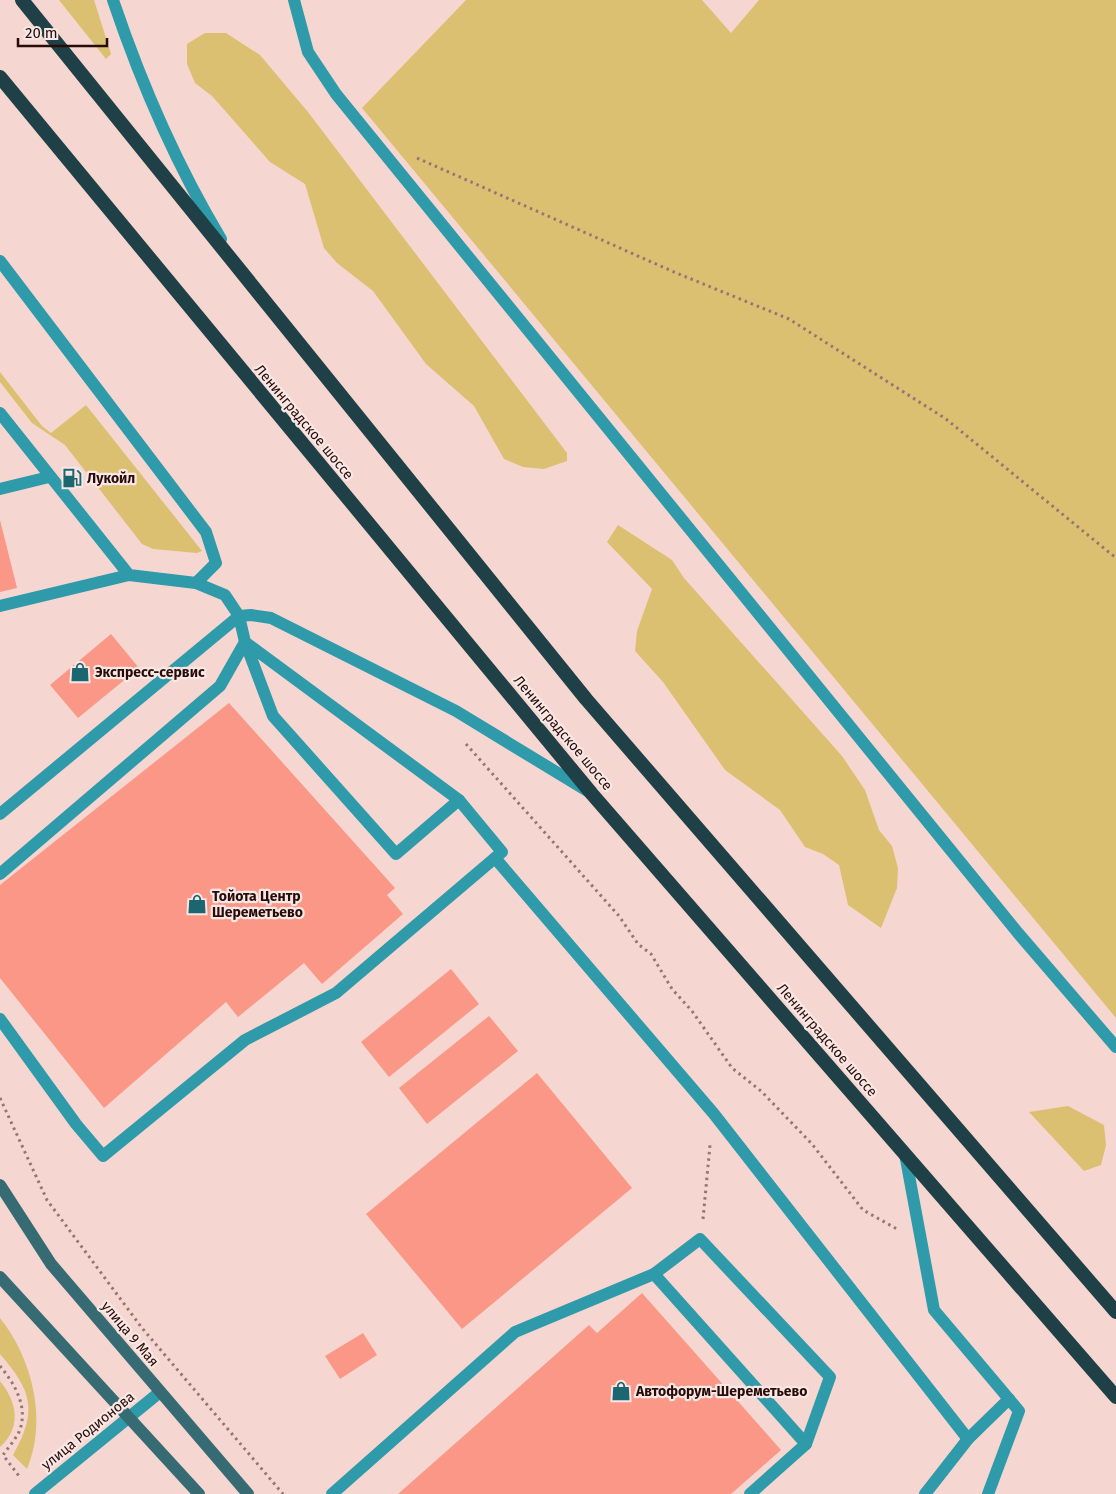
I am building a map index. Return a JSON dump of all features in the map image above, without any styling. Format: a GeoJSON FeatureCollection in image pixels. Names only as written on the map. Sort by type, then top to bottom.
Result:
{"type":"FeatureCollection","features":[{"type":"Feature","properties":{"kind":"highway"},"geometry":{"type":"LineString","coordinates":[[22,0],[586,699],[1116,1312]]}},
{"type":"Feature","properties":{"kind":"highway","name":"Ленинградское шоссе"},"geometry":{"type":"LineString","coordinates":[[0,77],[592,794],[1116,1398]]}},
{"type":"Feature","properties":{"kind":"main road","name":"улица 9 Мая"},"geometry":{"type":"LineString","coordinates":[[0,1185],[52,1264],[248,1494]]}},
{"type":"Feature","properties":{"kind":"main road"},"geometry":{"type":"LineString","coordinates":[[0,1277],[199,1494]]}},
{"type":"Feature","properties":{"kind":"street"},"geometry":{"type":"LineString","coordinates":[[113,0],[139,72],[192,191],[239,269]]}},
{"type":"Feature","properties":{"kind":"street"},"geometry":{"type":"LineString","coordinates":[[294,0],[308,52],[336,94],[1012,925],[1116,1047]]}},
{"type":"Feature","properties":{"kind":"street"},"geometry":{"type":"LineString","coordinates":[[0,261],[206,532],[216,563],[196,583]]}},
{"type":"Feature","properties":{"kind":"street"},"geometry":{"type":"LineString","coordinates":[[0,413],[49,477],[129,575]]}},
{"type":"Feature","properties":{"kind":"street"},"geometry":{"type":"LineString","coordinates":[[0,489],[49,477]]}},
{"type":"Feature","properties":{"kind":"street"},"geometry":{"type":"LineString","coordinates":[[0,606],[129,575],[196,583],[225,595],[239,616],[245,642],[273,716],[396,854],[459,800]]}},
{"type":"Feature","properties":{"kind":"street"},"geometry":{"type":"LineString","coordinates":[[0,814],[239,616],[251,615],[271,618],[447,706],[592,794]]}},
{"type":"Feature","properties":{"kind":"street"},"geometry":{"type":"LineString","coordinates":[[0,1018],[76,1124],[103,1156],[245,1040],[336,993],[502,852],[459,800],[245,642]]}},
{"type":"Feature","properties":{"kind":"street"},"geometry":{"type":"LineString","coordinates":[[0,874],[220,686],[245,642]]}},
{"type":"Feature","properties":{"kind":"street"},"geometry":{"type":"LineString","coordinates":[[495,858],[714,1114],[968,1439]]}},
{"type":"Feature","properties":{"kind":"street"},"geometry":{"type":"LineString","coordinates":[[905,1154],[934,1310],[1019,1411],[988,1494]]}},
{"type":"Feature","properties":{"kind":"street"},"geometry":{"type":"LineString","coordinates":[[332,1494],[515,1332],[654,1274],[700,1239],[830,1377],[806,1444],[750,1494]]}},
{"type":"Feature","properties":{"kind":"street"},"geometry":{"type":"LineString","coordinates":[[654,1274],[806,1444]]}},
{"type":"Feature","properties":{"kind":"street","name":"улица Родионова"},"geometry":{"type":"LineString","coordinates":[[35,1494],[160,1392]]}},
{"type":"Feature","properties":{"kind":"street"},"geometry":{"type":"LineString","coordinates":[[925,1494],[968,1439],[1009,1399]]}},
{"type":"Feature","properties":{"kind":"path"},"geometry":{"type":"LineString","coordinates":[[416,158],[674,272],[790,319],[946,419],[1116,558]]}},
{"type":"Feature","properties":{"kind":"path"},"geometry":{"type":"LineString","coordinates":[[464,742],[620,916],[638,944],[651,954],[672,989],[692,1011],[732,1068],[760,1091],[812,1144],[863,1210],[922,1242]]}},
{"type":"Feature","properties":{"kind":"path"},"geometry":{"type":"LineString","coordinates":[[0,1098],[47,1200],[142,1328],[236,1442],[283,1494]]}},
{"type":"Feature","properties":{"kind":"path"},"geometry":{"type":"LineString","coordinates":[[700,1239],[714,1114]]}},
{"type":"Feature","properties":{"kind":"path"},"geometry":{"type":"LineString","coordinates":[[0,1366],[12,1380],[20,1396],[23,1414],[19,1432],[1,1457],[19,1476]]}},
{"type":"Feature","properties":{"kind":"shaded area"},"geometry":{"type":"Polygon","coordinates":[[[59,0],[94,0],[111,54],[106,59],[59,0]]]}},
{"type":"Feature","properties":{"kind":"shaded area"},"geometry":{"type":"Polygon","coordinates":[[[466,0],[702,0],[731,33],[759,0],[1116,0],[1116,1018],[362,108],[466,0]]]}},
{"type":"Feature","properties":{"kind":"shaded area"},"geometry":{"type":"Polygon","coordinates":[[[205,33],[226,33],[260,55],[308,112],[567,453],[567,461],[544,469],[523,467],[504,459],[474,406],[426,364],[373,291],[337,263],[324,248],[305,184],[270,162],[212,96],[195,83],[187,64],[187,44],[205,33]]]}},
{"type":"Feature","properties":{"kind":"shaded area"},"geometry":{"type":"Polygon","coordinates":[[[0,372],[42,426],[51,433],[86,405],[202,551],[197,553],[153,549],[142,544],[65,445],[32,423],[0,382],[0,372]]]}},
{"type":"Feature","properties":{"kind":"shaded area"},"geometry":{"type":"Polygon","coordinates":[[[618,525],[672,560],[684,578],[842,756],[865,790],[879,830],[892,846],[898,868],[897,888],[881,928],[848,905],[839,865],[823,854],[805,847],[780,810],[725,770],[663,682],[635,651],[637,631],[652,589],[607,542],[618,525]]]}},
{"type":"Feature","properties":{"kind":"shaded area"},"geometry":{"type":"Polygon","coordinates":[[[1068,1106],[1104,1125],[1106,1145],[1101,1165],[1084,1171],[1029,1112],[1068,1106]]]}},
{"type":"Feature","properties":{"kind":"shaded area"},"geometry":{"type":"Polygon","coordinates":[[[0,1318],[21,1352],[33,1390],[36,1430],[33,1450],[27,1469],[13,1455],[26,1426],[28,1402],[19,1379],[0,1354],[0,1318]]]}},
{"type":"Feature","properties":{"kind":"shaded area"},"geometry":{"type":"Polygon","coordinates":[[[0,1381],[10,1397],[15,1414],[12,1431],[0,1447],[0,1381]]]}},
{"type":"Feature","properties":{"kind":"building"},"geometry":{"type":"Polygon","coordinates":[[[0,520],[17,588],[0,592],[0,520]]]}},
{"type":"Feature","properties":{"kind":"building"},"geometry":{"type":"Polygon","coordinates":[[[111,634],[139,668],[78,718],[50,685],[111,634]]]}},
{"type":"Feature","properties":{"kind":"building","name":"Тойота Центр Шереметьево"},"geometry":{"type":"Polygon","coordinates":[[[229,703],[395,888],[387,895],[403,914],[322,984],[304,963],[238,1017],[226,1002],[104,1108],[0,978],[0,885],[229,703]]]}},
{"type":"Feature","properties":{"kind":"building"},"geometry":{"type":"Polygon","coordinates":[[[451,969],[479,1004],[389,1077],[361,1042],[451,969]]]}},
{"type":"Feature","properties":{"kind":"building"},"geometry":{"type":"Polygon","coordinates":[[[489,1016],[518,1051],[427,1124],[399,1088],[489,1016]]]}},
{"type":"Feature","properties":{"kind":"building"},"geometry":{"type":"Polygon","coordinates":[[[537,1073],[632,1188],[462,1329],[366,1214],[537,1073]]]}},
{"type":"Feature","properties":{"kind":"building","name":"Автофорум-Шереметьево"},"geometry":{"type":"Polygon","coordinates":[[[642,1293],[781,1450],[731,1494],[398,1494],[589,1325],[597,1333],[642,1293]]]}},
{"type":"Feature","properties":{"kind":"building"},"geometry":{"type":"Polygon","coordinates":[[[363,1333],[377,1355],[340,1379],[325,1356],[363,1333]]]}},
{"type":"Feature","properties":{"kind":"place","name":"Лукойл"},"geometry":{"type":"Point","coordinates":[72,478]}},
{"type":"Feature","properties":{"kind":"place","name":"Экспресс-сервис"},"geometry":{"type":"Point","coordinates":[80,672]}},
{"type":"Feature","properties":{"kind":"place","name":"Тойота Центр Шереметьево"},"geometry":{"type":"Point","coordinates":[197,904]}},
{"type":"Feature","properties":{"kind":"place","name":"Автофорум-Шереметьево"},"geometry":{"type":"Point","coordinates":[621,1391]}}]}
